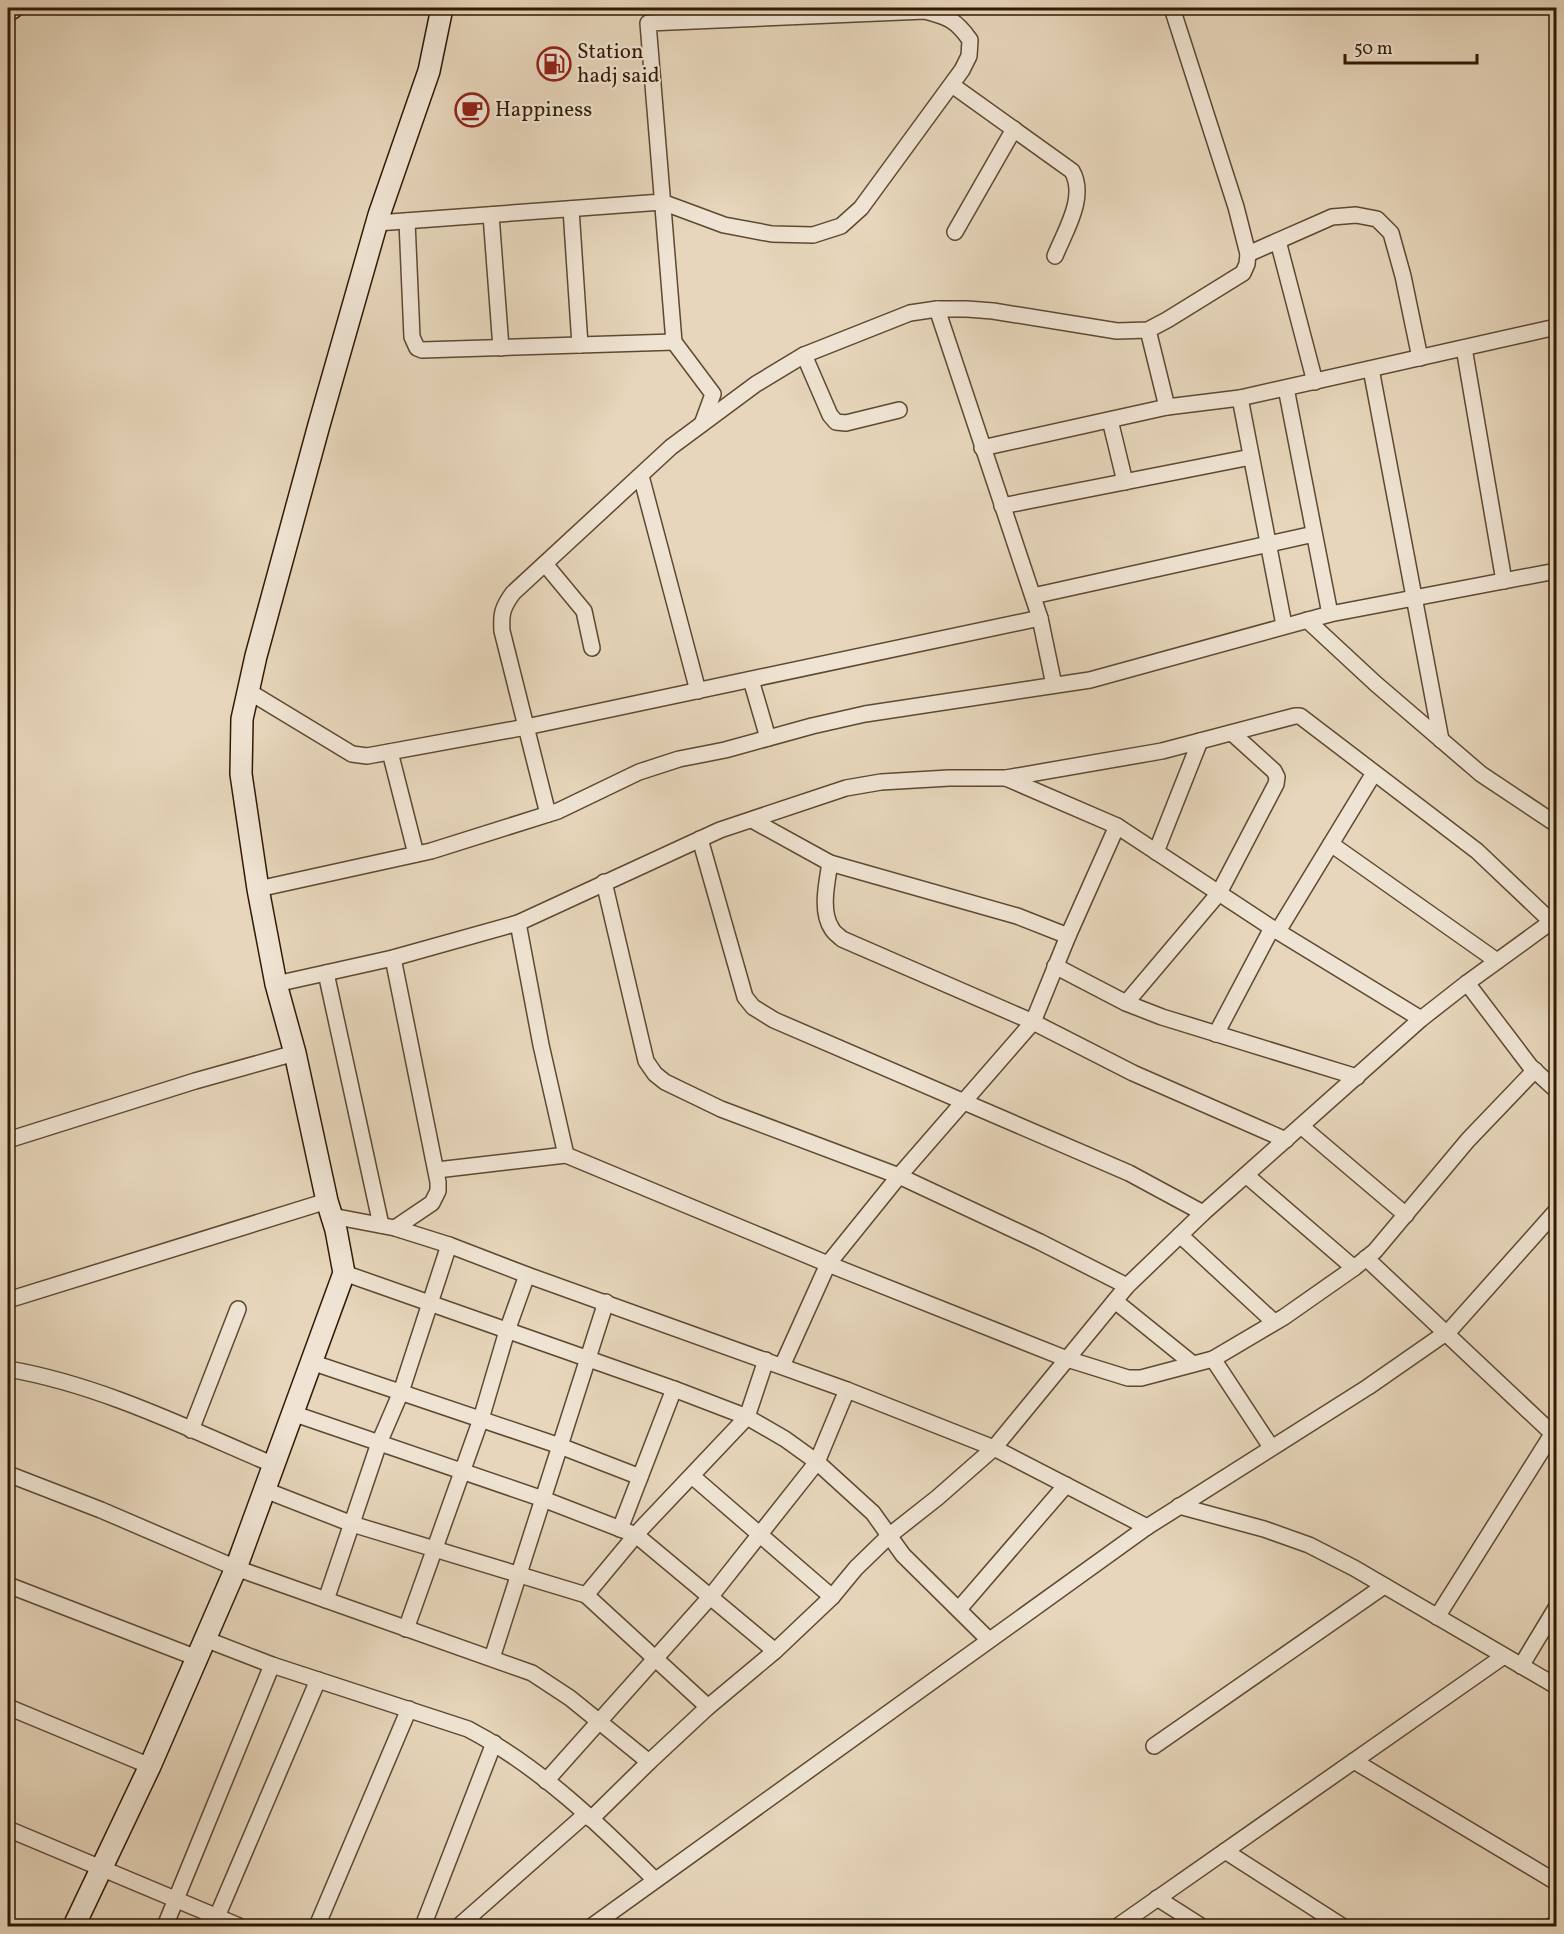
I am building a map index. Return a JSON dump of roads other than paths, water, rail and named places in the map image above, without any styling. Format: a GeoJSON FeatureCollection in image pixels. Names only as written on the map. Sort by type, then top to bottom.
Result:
{"type":"FeatureCollection","features":[{"type":"Feature","properties":{"kind":"main road"},"geometry":{"type":"LineString","coordinates":[[74,1926],[150,1766],[236,1568],[344,1273],[295,1053],[276,984],[258,889],[241,774],[242,719],[255,656],[377,223],[429,71],[442,8]]}},
{"type":"Feature","properties":{"kind":"street"},"geometry":{"type":"LineString","coordinates":[[548,814],[502,631],[501,615],[513,593],[671,447],[756,384],[804,355],[910,313],[937,309],[993,311],[1117,332],[1148,330],[1243,273],[1248,254],[1236,207],[1172,8]]}},
{"type":"Feature","properties":{"kind":"street"},"geometry":{"type":"LineString","coordinates":[[377,223],[662,202],[724,225],[772,234],[813,235],[841,226],[861,208],[962,70],[969,56],[970,40],[960,26],[948,17],[925,11],[648,23],[662,202],[674,342],[713,394],[702,424]]}},
{"type":"Feature","properties":{"kind":"street"},"geometry":{"type":"LineString","coordinates":[[952,85],[1072,171],[1077,180],[1078,189],[1055,256]]}},
{"type":"Feature","properties":{"kind":"street"},"geometry":{"type":"LineString","coordinates":[[955,232],[1014,129]]}},
{"type":"Feature","properties":{"kind":"street"},"geometry":{"type":"LineString","coordinates":[[571,209],[580,345]]}},
{"type":"Feature","properties":{"kind":"street"},"geometry":{"type":"LineString","coordinates":[[491,215],[501,348]]}},
{"type":"Feature","properties":{"kind":"street"},"geometry":{"type":"LineString","coordinates":[[1248,254],[1332,217],[1356,215],[1377,219],[1391,233],[1403,276],[1420,358]]}},
{"type":"Feature","properties":{"kind":"street"},"geometry":{"type":"LineString","coordinates":[[407,221],[412,337],[414,346],[422,350],[674,342]]}},
{"type":"Feature","properties":{"kind":"street"},"geometry":{"type":"LineString","coordinates":[[1278,241],[1315,382]]}},
{"type":"Feature","properties":{"kind":"street"},"geometry":{"type":"LineString","coordinates":[[937,309],[1040,618],[1054,686]]}},
{"type":"Feature","properties":{"kind":"street"},"geometry":{"type":"LineString","coordinates":[[982,448],[1167,407],[1240,398],[1557,327]]}},
{"type":"Feature","properties":{"kind":"street"},"geometry":{"type":"LineString","coordinates":[[1148,330],[1167,407]]}},
{"type":"Feature","properties":{"kind":"street"},"geometry":{"type":"LineString","coordinates":[[1464,348],[1504,580]]}},
{"type":"Feature","properties":{"kind":"street"},"geometry":{"type":"LineString","coordinates":[[804,355],[830,415],[836,422],[846,423],[899,410]]}},
{"type":"Feature","properties":{"kind":"street"},"geometry":{"type":"LineString","coordinates":[[1371,369],[1441,740]]}},
{"type":"Feature","properties":{"kind":"street"},"geometry":{"type":"LineString","coordinates":[[1286,388],[1330,614]]}},
{"type":"Feature","properties":{"kind":"street"},"geometry":{"type":"LineString","coordinates":[[1240,398],[1284,625]]}},
{"type":"Feature","properties":{"kind":"street"},"geometry":{"type":"LineString","coordinates":[[1110,420],[1125,482]]}},
{"type":"Feature","properties":{"kind":"street"},"geometry":{"type":"LineString","coordinates":[[1002,506],[1251,457]]}},
{"type":"Feature","properties":{"kind":"street"},"geometry":{"type":"LineString","coordinates":[[641,476],[698,691]]}},
{"type":"Feature","properties":{"kind":"street"},"geometry":{"type":"LineString","coordinates":[[1033,596],[1314,534]]}},
{"type":"Feature","properties":{"kind":"street"},"geometry":{"type":"LineString","coordinates":[[545,564],[584,611],[592,648]]}},
{"type":"Feature","properties":{"kind":"street"},"geometry":{"type":"LineString","coordinates":[[258,889],[416,854],[548,814],[639,772],[679,759],[725,750],[865,714],[1090,680],[1330,614],[1557,571]]}},
{"type":"Feature","properties":{"kind":"street"},"geometry":{"type":"LineString","coordinates":[[248,691],[352,754],[367,756],[526,728],[1040,618]]}},
{"type":"Feature","properties":{"kind":"street"},"geometry":{"type":"LineString","coordinates":[[1307,620],[1376,684],[1480,774],[1557,824]]}},
{"type":"Feature","properties":{"kind":"street"},"geometry":{"type":"LineString","coordinates":[[751,680],[768,738]]}},
{"type":"Feature","properties":{"kind":"street"},"geometry":{"type":"LineString","coordinates":[[276,984],[393,958],[518,923],[700,839],[846,788],[881,782],[949,778],[1006,778],[1162,751],[1290,716],[1300,716],[1477,850],[1554,924],[1497,960],[1421,1019],[1203,1213],[1127,1286],[994,1448],[890,1535],[856,1568],[832,1597],[775,1652],[708,1707],[588,1816],[459,1926]]}},
{"type":"Feature","properties":{"kind":"street"},"geometry":{"type":"LineString","coordinates":[[1126,1002],[1219,893],[1272,795],[1277,777],[1274,771],[1232,733]]}},
{"type":"Feature","properties":{"kind":"street"},"geometry":{"type":"LineString","coordinates":[[1156,852],[1200,741]]}},
{"type":"Feature","properties":{"kind":"street"},"geometry":{"type":"LineString","coordinates":[[390,752],[416,854]]}},
{"type":"Feature","properties":{"kind":"street"},"geometry":{"type":"LineString","coordinates":[[1216,1034],[1275,929],[1374,773]]}},
{"type":"Feature","properties":{"kind":"street"},"geometry":{"type":"LineString","coordinates":[[1006,778],[1117,826],[1275,929],[1421,1019]]}},
{"type":"Feature","properties":{"kind":"street"},"geometry":{"type":"LineString","coordinates":[[752,820],[830,863],[1017,916],[1068,936]]}},
{"type":"Feature","properties":{"kind":"street"},"geometry":{"type":"LineString","coordinates":[[782,1366],[828,1264],[899,1176],[1033,1022],[1055,966],[1117,826]]}},
{"type":"Feature","properties":{"kind":"street"},"geometry":{"type":"LineString","coordinates":[[700,839],[745,997],[753,1007],[774,1020],[1129,1173],[1203,1213]]}},
{"type":"Feature","properties":{"kind":"street"},"geometry":{"type":"LineString","coordinates":[[1331,844],[1497,960]]}},
{"type":"Feature","properties":{"kind":"street"},"geometry":{"type":"LineString","coordinates":[[830,863],[826,883],[826,912],[831,928],[842,939],[1033,1022],[1133,1073],[1286,1140]]}},
{"type":"Feature","properties":{"kind":"street"},"geometry":{"type":"LineString","coordinates":[[604,882],[639,1041],[646,1061],[655,1074],[665,1082],[721,1109],[899,1176],[1040,1242],[1127,1286]]}},
{"type":"Feature","properties":{"kind":"street"},"geometry":{"type":"LineString","coordinates":[[518,923],[541,1045],[566,1155]]}},
{"type":"Feature","properties":{"kind":"street"},"geometry":{"type":"LineString","coordinates":[[388,1227],[432,1203],[436,1197],[438,1182],[393,958]]}},
{"type":"Feature","properties":{"kind":"street"},"geometry":{"type":"LineString","coordinates":[[1055,966],[1126,1002],[1162,1017],[1357,1077]]}},
{"type":"Feature","properties":{"kind":"street"},"geometry":{"type":"LineString","coordinates":[[326,973],[388,1227]]}},
{"type":"Feature","properties":{"kind":"street"},"geometry":{"type":"LineString","coordinates":[[1467,983],[1535,1070],[1557,1090]]}},
{"type":"Feature","properties":{"kind":"street"},"geometry":{"type":"LineString","coordinates":[[8,1140],[195,1081],[295,1053]]}},
{"type":"Feature","properties":{"kind":"street"},"geometry":{"type":"LineString","coordinates":[[437,1170],[566,1155],[828,1264],[1067,1359],[1128,1378],[1141,1378],[1213,1359],[1275,1322],[1354,1269],[1406,1215],[1468,1140],[1535,1070]]}},
{"type":"Feature","properties":{"kind":"street"},"geometry":{"type":"LineString","coordinates":[[1301,1126],[1406,1215]]}},
{"type":"Feature","properties":{"kind":"street"},"geometry":{"type":"LineString","coordinates":[[1246,1175],[1354,1269]]}},
{"type":"Feature","properties":{"kind":"street"},"geometry":{"type":"LineString","coordinates":[[8,1300],[330,1208],[449,1245],[847,1390],[994,1448],[1146,1527]]}},
{"type":"Feature","properties":{"kind":"street"},"geometry":{"type":"LineString","coordinates":[[592,1926],[1146,1527],[1368,1387],[1446,1333],[1557,1210]]}},
{"type":"Feature","properties":{"kind":"street"},"geometry":{"type":"LineString","coordinates":[[1180,1235],[1275,1322]]}},
{"type":"Feature","properties":{"kind":"street"},"geometry":{"type":"LineString","coordinates":[[326,1600],[379,1443],[401,1392],[449,1245]]}},
{"type":"Feature","properties":{"kind":"street"},"geometry":{"type":"LineString","coordinates":[[1366,1258],[1555,1431],[1437,1617]]}},
{"type":"Feature","properties":{"kind":"street"},"geometry":{"type":"LineString","coordinates":[[344,1273],[674,1389],[747,1417],[785,1438],[816,1462],[873,1513],[903,1555],[990,1640]]}},
{"type":"Feature","properties":{"kind":"street"},"geometry":{"type":"LineString","coordinates":[[406,1629],[481,1419],[507,1331],[527,1275]]}},
{"type":"Feature","properties":{"kind":"street"},"geometry":{"type":"LineString","coordinates":[[1115,1301],[1193,1364]]}},
{"type":"Feature","properties":{"kind":"street"},"geometry":{"type":"LineString","coordinates":[[492,1658],[606,1302]]}},
{"type":"Feature","properties":{"kind":"street"},"geometry":{"type":"LineString","coordinates":[[191,1430],[238,1309]]}},
{"type":"Feature","properties":{"kind":"street"},"geometry":{"type":"LineString","coordinates":[[1213,1359],[1271,1447]]}},
{"type":"Feature","properties":{"kind":"street"},"geometry":{"type":"LineString","coordinates":[[586,1595],[636,1535],[747,1417],[766,1360]]}},
{"type":"Feature","properties":{"kind":"street"},"geometry":{"type":"LineString","coordinates":[[311,1362],[560,1446],[640,1477]]}},
{"type":"Feature","properties":{"kind":"street"},"geometry":{"type":"LineString","coordinates":[[8,1369],[69,1382],[108,1395],[274,1465]]}},
{"type":"Feature","properties":{"kind":"street"},"geometry":{"type":"LineString","coordinates":[[620,1529],[674,1389]]}},
{"type":"Feature","properties":{"kind":"street"},"geometry":{"type":"LineString","coordinates":[[546,1781],[711,1596],[816,1462],[847,1390]]}},
{"type":"Feature","properties":{"kind":"street"},"geometry":{"type":"LineString","coordinates":[[292,1413],[543,1499],[636,1535],[775,1652]]}},
{"type":"Feature","properties":{"kind":"street"},"geometry":{"type":"LineString","coordinates":[[8,1474],[101,1510],[236,1568],[532,1673],[570,1698],[649,1762]]}},
{"type":"Feature","properties":{"kind":"street"},"geometry":{"type":"LineString","coordinates":[[692,1476],[832,1597]]}},
{"type":"Feature","properties":{"kind":"street"},"geometry":{"type":"LineString","coordinates":[[958,1610],[1066,1485]]}},
{"type":"Feature","properties":{"kind":"street"},"geometry":{"type":"LineString","coordinates":[[265,1490],[352,1524],[586,1595],[708,1707]]}},
{"type":"Feature","properties":{"kind":"street"},"geometry":{"type":"LineString","coordinates":[[1179,1506],[1264,1529],[1308,1545],[1557,1686]]}},
{"type":"Feature","properties":{"kind":"street"},"geometry":{"type":"LineString","coordinates":[[8,1585],[201,1648],[272,1665],[468,1729],[494,1743],[546,1781],[608,1833],[654,1880]]}},
{"type":"Feature","properties":{"kind":"street"},"geometry":{"type":"LineString","coordinates":[[1154,1746],[1384,1586]]}},
{"type":"Feature","properties":{"kind":"street"},"geometry":{"type":"LineString","coordinates":[[1521,1666],[1557,1608]]}},
{"type":"Feature","properties":{"kind":"street"},"geometry":{"type":"LineString","coordinates":[[1118,1926],[1504,1656]]}},
{"type":"Feature","properties":{"kind":"street"},"geometry":{"type":"LineString","coordinates":[[165,1926],[272,1665]]}},
{"type":"Feature","properties":{"kind":"street"},"geometry":{"type":"LineString","coordinates":[[215,1922],[318,1680]]}},
{"type":"Feature","properties":{"kind":"street"},"geometry":{"type":"LineString","coordinates":[[8,1707],[150,1766]]}},
{"type":"Feature","properties":{"kind":"street"},"geometry":{"type":"LineString","coordinates":[[317,1926],[409,1709]]}},
{"type":"Feature","properties":{"kind":"street"},"geometry":{"type":"LineString","coordinates":[[423,1926],[494,1743]]}},
{"type":"Feature","properties":{"kind":"street"},"geometry":{"type":"LineString","coordinates":[[1354,1761],[1557,1882]]}},
{"type":"Feature","properties":{"kind":"street"},"geometry":{"type":"LineString","coordinates":[[8,1829],[176,1900],[215,1922],[239,1926]]}},
{"type":"Feature","properties":{"kind":"street"},"geometry":{"type":"LineString","coordinates":[[1225,1851],[1342,1926]]}},
{"type":"Feature","properties":{"kind":"street"},"geometry":{"type":"LineString","coordinates":[[1157,1898],[1202,1926]]}},
{"type":"Feature","properties":{"kind":"street"},"geometry":{"type":"LineString","coordinates":[[1551,1926],[1557,1924]]}},
{"type":"Feature","properties":{"kind":"place","name":"Station hadj said"},"geometry":{"type":"Point","coordinates":[554,64]}},
{"type":"Feature","properties":{"kind":"place","name":"Happiness"},"geometry":{"type":"Point","coordinates":[472,110]}}]}
